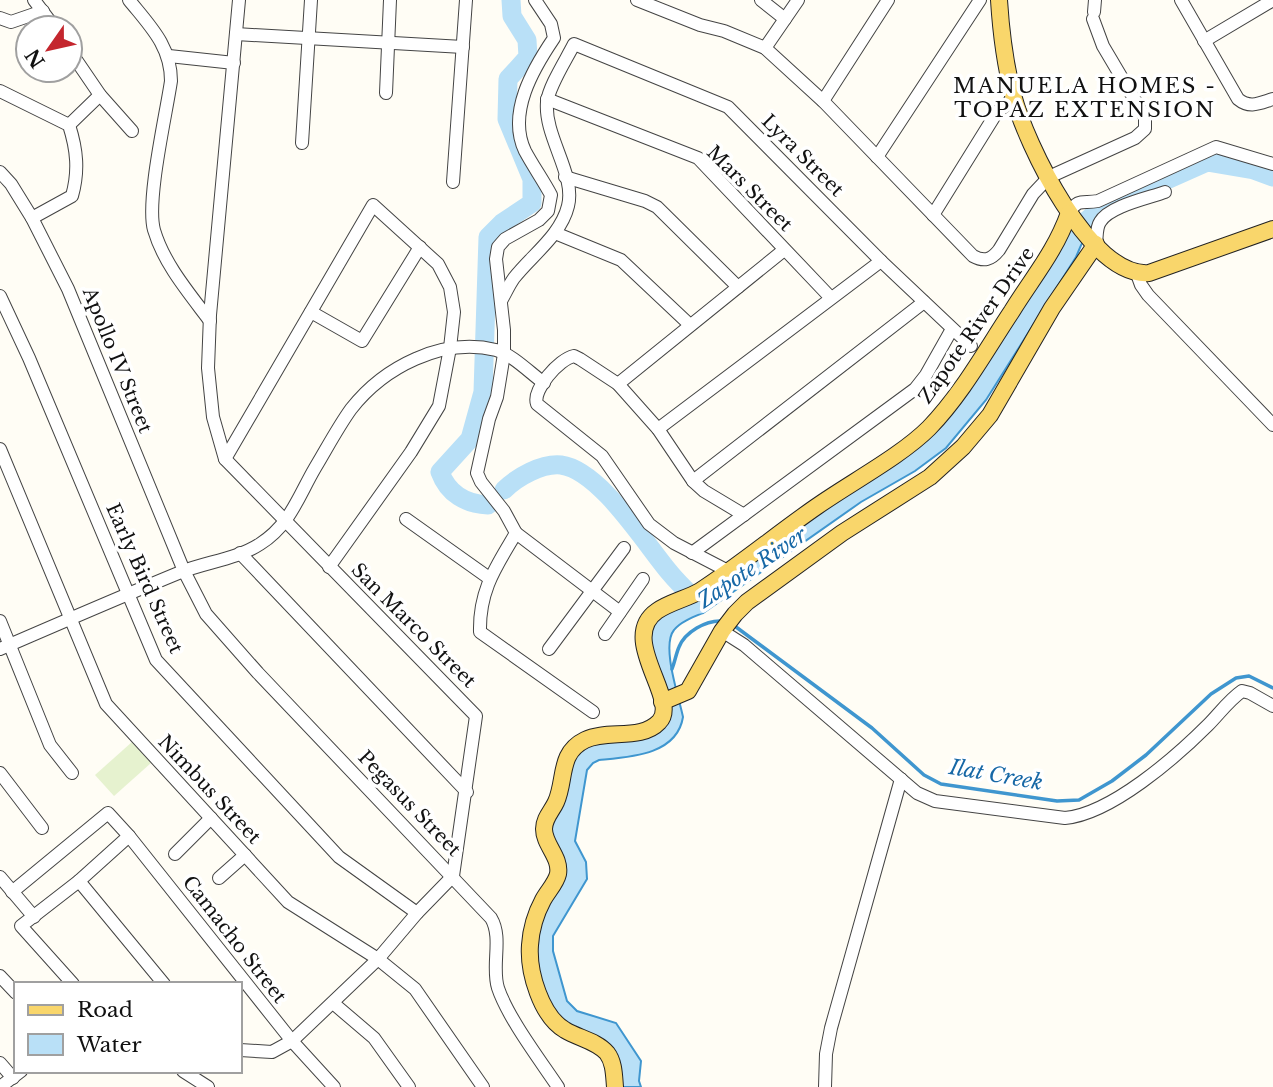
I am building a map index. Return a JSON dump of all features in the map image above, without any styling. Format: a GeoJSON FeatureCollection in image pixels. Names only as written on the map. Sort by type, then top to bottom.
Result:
{"type":"FeatureCollection","features":[{"type":"Feature","properties":{"kind":"main road"},"geometry":{"type":"LineString","coordinates":[[999,0],[1005,60],[1014,98],[1049,177],[1072,217],[1111,259],[1137,274],[1164,269],[1273,229]]}},
{"type":"Feature","properties":{"kind":"main road","name":"Zapote River Drive"},"geometry":{"type":"LineString","coordinates":[[663,702],[644,646],[643,633],[651,616],[694,594],[728,572],[928,428],[965,382],[1050,256],[1072,217]]}},
{"type":"Feature","properties":{"kind":"main road"},"geometry":{"type":"LineString","coordinates":[[615,1087],[611,1060],[605,1050],[562,1028],[547,1013],[540,999],[530,957],[537,914],[558,875],[556,857],[546,839],[544,829],[549,813],[557,801],[567,757],[584,740],[640,731],[653,726],[663,718],[663,702],[681,696],[694,683],[723,630],[735,614],[842,533],[930,477],[964,447],[989,415],[1091,239]]}},
{"type":"Feature","properties":{"kind":"street"},"geometry":{"type":"LineString","coordinates":[[34,0],[45,14]]}},
{"type":"Feature","properties":{"kind":"street"},"geometry":{"type":"LineString","coordinates":[[129,0],[169,56],[171,81],[152,205],[153,227],[161,250],[209,323]]}},
{"type":"Feature","properties":{"kind":"street","name":"San Marco Street"},"geometry":{"type":"LineString","coordinates":[[239,0],[209,323],[208,368],[213,417],[225,459],[476,716],[453,876]]}},
{"type":"Feature","properties":{"kind":"street"},"geometry":{"type":"LineString","coordinates":[[302,143],[311,0]]}},
{"type":"Feature","properties":{"kind":"street"},"geometry":{"type":"LineString","coordinates":[[386,93],[390,0]]}},
{"type":"Feature","properties":{"kind":"street"},"geometry":{"type":"LineString","coordinates":[[453,182],[466,0]]}},
{"type":"Feature","properties":{"kind":"street"},"geometry":{"type":"LineString","coordinates":[[535,0],[551,24],[554,38],[525,87],[519,125],[524,149],[551,195],[548,211],[539,220],[505,239],[498,247],[496,259],[504,330],[499,352],[497,397],[489,419],[477,473],[516,533],[620,612]]}},
{"type":"Feature","properties":{"kind":"street"},"geometry":{"type":"LineString","coordinates":[[637,0],[765,48],[823,101],[973,256],[987,260],[999,250],[1033,194],[1049,177],[1135,138],[1144,129],[1144,117],[1103,46],[1094,10]]}},
{"type":"Feature","properties":{"kind":"street"},"geometry":{"type":"LineString","coordinates":[[761,0],[785,19]]}},
{"type":"Feature","properties":{"kind":"street"},"geometry":{"type":"LineString","coordinates":[[765,48],[798,0]]}},
{"type":"Feature","properties":{"kind":"street"},"geometry":{"type":"LineString","coordinates":[[823,101],[888,0]]}},
{"type":"Feature","properties":{"kind":"street"},"geometry":{"type":"LineString","coordinates":[[877,157],[980,0]]}},
{"type":"Feature","properties":{"kind":"street"},"geometry":{"type":"LineString","coordinates":[[1181,0],[1242,103],[1254,105],[1273,99]]}},
{"type":"Feature","properties":{"kind":"street"},"geometry":{"type":"LineString","coordinates":[[1204,41],[1273,0]]}},
{"type":"Feature","properties":{"kind":"street"},"geometry":{"type":"LineString","coordinates":[[0,18],[11,22],[43,11]]}},
{"type":"Feature","properties":{"kind":"street"},"geometry":{"type":"LineString","coordinates":[[236,34],[463,47]]}},
{"type":"Feature","properties":{"kind":"street","name":"Lyra Street"},"geometry":{"type":"LineString","coordinates":[[547,99],[574,44],[728,107],[881,261],[971,346]]}},
{"type":"Feature","properties":{"kind":"street"},"geometry":{"type":"LineString","coordinates":[[169,56],[234,63]]}},
{"type":"Feature","properties":{"kind":"street"},"geometry":{"type":"LineString","coordinates":[[84,72],[100,95],[132,131]]}},
{"type":"Feature","properties":{"kind":"street"},"geometry":{"type":"LineString","coordinates":[[0,91],[69,125],[77,150],[76,181],[72,197],[32,218]]}},
{"type":"Feature","properties":{"kind":"street"},"geometry":{"type":"LineString","coordinates":[[69,125],[100,95]]}},
{"type":"Feature","properties":{"kind":"street"},"geometry":{"type":"LineString","coordinates":[[933,215],[998,112],[1014,98]]}},
{"type":"Feature","properties":{"kind":"street"},"geometry":{"type":"LineString","coordinates":[[501,301],[513,279],[555,233],[569,203],[570,191],[548,125],[547,99]]}},
{"type":"Feature","properties":{"kind":"street","name":"Mars Street"},"geometry":{"type":"LineString","coordinates":[[547,99],[698,158],[831,298]]}},
{"type":"Feature","properties":{"kind":"street"},"geometry":{"type":"LineString","coordinates":[[1072,217],[1078,203],[1098,201],[1216,147],[1273,164]]}},
{"type":"Feature","properties":{"kind":"street","name":"Apollo IV Street"},"geometry":{"type":"LineString","coordinates":[[0,172],[32,218],[68,289],[184,571]]}},
{"type":"Feature","properties":{"kind":"street"},"geometry":{"type":"LineString","coordinates":[[565,177],[657,207],[738,287]]}},
{"type":"Feature","properties":{"kind":"street"},"geometry":{"type":"LineString","coordinates":[[1091,239],[1105,216],[1165,192]]}},
{"type":"Feature","properties":{"kind":"street"},"geometry":{"type":"LineString","coordinates":[[225,459],[373,205],[438,264],[450,287],[454,312],[450,348],[439,406],[411,452],[329,567]]}},
{"type":"Feature","properties":{"kind":"street"},"geometry":{"type":"LineString","coordinates":[[555,233],[621,260],[690,325]]}},
{"type":"Feature","properties":{"kind":"street"},"geometry":{"type":"LineString","coordinates":[[311,312],[362,341],[420,247]]}},
{"type":"Feature","properties":{"kind":"street"},"geometry":{"type":"LineString","coordinates":[[618,384],[784,250]]}},
{"type":"Feature","properties":{"kind":"street"},"geometry":{"type":"LineString","coordinates":[[658,429],[881,261]]}},
{"type":"Feature","properties":{"kind":"street"},"geometry":{"type":"LineString","coordinates":[[1137,274],[1148,295],[1273,425]]}},
{"type":"Feature","properties":{"kind":"street","name":"Early Bird Street"},"geometry":{"type":"LineString","coordinates":[[0,296],[29,358],[156,660],[339,857],[417,913]]}},
{"type":"Feature","properties":{"kind":"street"},"geometry":{"type":"LineString","coordinates":[[693,481],[924,302]]}},
{"type":"Feature","properties":{"kind":"street"},"geometry":{"type":"LineString","coordinates":[[692,553],[915,389],[926,375],[951,329]]}},
{"type":"Feature","properties":{"kind":"street"},"geometry":{"type":"LineString","coordinates":[[5,647],[184,571],[257,546],[285,523],[342,422],[363,396],[405,364],[437,350],[472,348],[499,352],[544,383]]}},
{"type":"Feature","properties":{"kind":"street"},"geometry":{"type":"LineString","coordinates":[[728,572],[692,553],[649,524],[602,456],[540,408],[535,399],[544,383],[562,361],[574,356],[618,384],[658,429],[693,481],[704,491],[744,515]]}},
{"type":"Feature","properties":{"kind":"street","name":"Nimbus Street"},"geometry":{"type":"LineString","coordinates":[[0,449],[106,704],[288,902],[378,959],[415,989],[482,1087]]}},
{"type":"Feature","properties":{"kind":"street"},"geometry":{"type":"LineString","coordinates":[[406,519],[488,579]]}},
{"type":"Feature","properties":{"kind":"street"},"geometry":{"type":"LineString","coordinates":[[516,533],[488,579],[482,602],[480,632],[593,712]]}},
{"type":"Feature","properties":{"kind":"street"},"geometry":{"type":"LineString","coordinates":[[549,649],[624,548]]}},
{"type":"Feature","properties":{"kind":"street"},"geometry":{"type":"LineString","coordinates":[[240,553],[467,792]]}},
{"type":"Feature","properties":{"kind":"street","name":"Pegasus Street"},"geometry":{"type":"LineString","coordinates":[[184,571],[206,614],[258,673],[453,876],[495,924],[494,968],[498,989],[558,1087]]}},
{"type":"Feature","properties":{"kind":"street"},"geometry":{"type":"LineString","coordinates":[[605,634],[643,579]]}},
{"type":"Feature","properties":{"kind":"street"},"geometry":{"type":"LineString","coordinates":[[0,621],[5,647],[50,745],[72,773]]}},
{"type":"Feature","properties":{"kind":"street"},"geometry":{"type":"LineString","coordinates":[[723,630],[917,793],[935,801],[1071,817],[1119,797],[1144,779],[1186,746],[1242,691],[1273,706]]}},
{"type":"Feature","properties":{"kind":"street"},"geometry":{"type":"LineString","coordinates":[[0,773],[42,828]]}},
{"type":"Feature","properties":{"kind":"street"},"geometry":{"type":"LineString","coordinates":[[825,1087],[826,1054],[831,1028],[901,779]]}},
{"type":"Feature","properties":{"kind":"street","name":"Camacho Street"},"geometry":{"type":"LineString","coordinates":[[12,892],[108,813],[292,1041],[334,1087]]}},
{"type":"Feature","properties":{"kind":"street"},"geometry":{"type":"LineString","coordinates":[[175,854],[211,818]]}},
{"type":"Feature","properties":{"kind":"street"},"geometry":{"type":"LineString","coordinates":[[71,982],[21,924],[34,917],[79,881],[129,836]]}},
{"type":"Feature","properties":{"kind":"street"},"geometry":{"type":"LineString","coordinates":[[219,878],[245,855]]}},
{"type":"Feature","properties":{"kind":"street"},"geometry":{"type":"LineString","coordinates":[[242,1050],[271,1052],[292,1041],[378,959],[453,876]]}},
{"type":"Feature","properties":{"kind":"street"},"geometry":{"type":"LineString","coordinates":[[0,877],[34,917]]}},
{"type":"Feature","properties":{"kind":"street"},"geometry":{"type":"LineString","coordinates":[[79,881],[162,982]]}},
{"type":"Feature","properties":{"kind":"street"},"geometry":{"type":"LineString","coordinates":[[0,975],[14,991]]}},
{"type":"Feature","properties":{"kind":"street"},"geometry":{"type":"LineString","coordinates":[[332,1003],[374,1038],[409,1087]]}},
{"type":"Feature","properties":{"kind":"street"},"geometry":{"type":"LineString","coordinates":[[186,1073],[208,1087]]}},
{"type":"Feature","properties":{"kind":"street"},"geometry":{"type":"LineString","coordinates":[[0,1087],[17,1074]]}},
{"type":"Feature","properties":{"kind":"green space"},"geometry":{"type":"Polygon","coordinates":[[[132,742],[151,763],[114,796],[95,775],[132,742]]]}},
{"type":"Feature","properties":{"kind":"water"},"geometry":{"type":"Polygon","coordinates":[[[1070,229],[1082,243],[1076,257],[986,400],[946,448],[915,471],[861,502],[703,613],[677,627],[670,638],[669,648],[683,717],[679,730],[662,747],[638,755],[599,760],[587,770],[575,841],[586,862],[587,879],[553,936],[553,951],[567,1001],[577,1011],[616,1023],[641,1061],[641,1087],[618,1087],[616,1068],[561,1023],[543,999],[534,934],[565,870],[549,826],[570,766],[587,746],[661,721],[648,646],[649,621],[925,439],[1070,229]]]}},
{"type":"Feature","properties":{"kind":"waterway"},"geometry":{"type":"LineString","coordinates":[[491,502],[488,505],[465,500],[453,492],[440,472],[470,439],[483,392],[488,237],[502,223],[532,203],[532,179],[507,119],[508,79],[528,57],[527,40],[512,16],[511,0]]}},
{"type":"Feature","properties":{"kind":"waterway","name":"Zapote River"},"geometry":{"type":"LineString","coordinates":[[1070,242],[1085,222],[1099,210],[1207,162],[1254,170],[1273,177]]}},
{"type":"Feature","properties":{"kind":"waterway"},"geometry":{"type":"LineString","coordinates":[[504,490],[516,480],[546,466],[561,465],[576,470],[591,480],[621,510],[673,577],[700,604]]}},
{"type":"Feature","properties":{"kind":"waterway","name":"Ilat Creek"},"geometry":{"type":"LineString","coordinates":[[672,669],[679,647],[686,636],[703,625],[722,621]]}},
{"type":"Feature","properties":{"kind":"waterway","name":"Ilat Creek"},"geometry":{"type":"LineString","coordinates":[[732,624],[872,728],[924,775],[941,784],[1057,801],[1079,800],[1112,781],[1146,755],[1211,694],[1236,678],[1249,676],[1273,688]]}},
{"type":"Feature","properties":{"kind":"district","name":"MANUELA HOMES - TOPAZ EXTENSION"},"geometry":{"type":"Point","coordinates":[1085,98]}}]}
